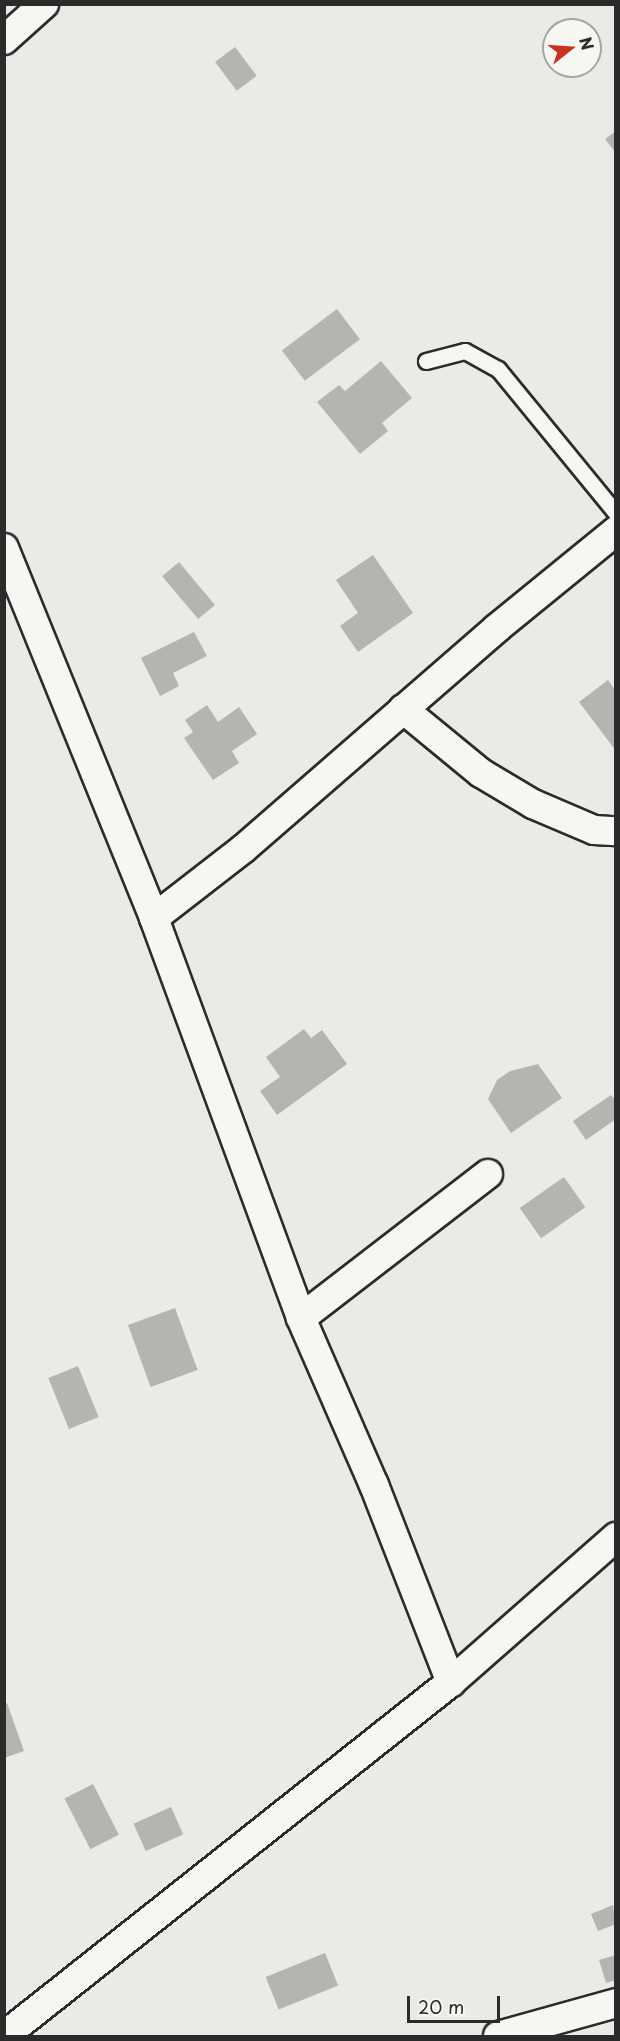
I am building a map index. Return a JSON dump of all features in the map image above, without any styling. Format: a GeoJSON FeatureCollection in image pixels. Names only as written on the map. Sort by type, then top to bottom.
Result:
{"type":"FeatureCollection","features":[{"type":"Feature","properties":{"kind":"street"},"geometry":{"type":"LineString","coordinates":[[4,40],[44,4]]}},
{"type":"Feature","properties":{"kind":"street"},"geometry":{"type":"LineString","coordinates":[[154,918],[243,849],[404,709],[615,531]]}},
{"type":"Feature","properties":{"kind":"street"},"geometry":{"type":"LineString","coordinates":[[4,548],[154,918],[301,1318],[374,1485],[451,1682]]}},
{"type":"Feature","properties":{"kind":"street"},"geometry":{"type":"LineString","coordinates":[[404,709],[481,773],[533,804],[594,830],[615,831]]}},
{"type":"Feature","properties":{"kind":"street"},"geometry":{"type":"LineString","coordinates":[[301,1318],[488,1174]]}},
{"type":"Feature","properties":{"kind":"street"},"geometry":{"type":"LineString","coordinates":[[4,2036],[451,1682],[615,1537]]}},
{"type":"Feature","properties":{"kind":"street"},"geometry":{"type":"LineString","coordinates":[[498,2037],[615,2004]]}},
{"type":"Feature","properties":{"kind":"lane"},"geometry":{"type":"LineString","coordinates":[[426,361],[465,351],[498,369],[615,513]]}},
{"type":"Feature","properties":{"kind":"building"},"geometry":{"type":"Polygon","coordinates":[[[235,47],[257,76],[237,91],[215,62],[235,47]]]}},
{"type":"Feature","properties":{"kind":"building"},"geometry":{"type":"Polygon","coordinates":[[[616,131],[616,153],[605,139],[616,131]]]}},
{"type":"Feature","properties":{"kind":"building"},"geometry":{"type":"Polygon","coordinates":[[[337,309],[360,339],[305,381],[282,351],[337,309]]]}},
{"type":"Feature","properties":{"kind":"building"},"geometry":{"type":"Polygon","coordinates":[[[381,361],[412,398],[382,423],[388,431],[360,454],[317,402],[339,385],[345,391],[381,361]]]}},
{"type":"Feature","properties":{"kind":"building"},"geometry":{"type":"Polygon","coordinates":[[[373,555],[413,613],[358,652],[340,626],[358,613],[336,580],[373,555]]]}},
{"type":"Feature","properties":{"kind":"building"},"geometry":{"type":"Polygon","coordinates":[[[179,562],[215,605],[198,619],[162,576],[179,562]]]}},
{"type":"Feature","properties":{"kind":"building"},"geometry":{"type":"Polygon","coordinates":[[[194,632],[207,656],[173,673],[179,686],[160,696],[141,658],[194,632]]]}},
{"type":"Feature","properties":{"kind":"building"},"geometry":{"type":"Polygon","coordinates":[[[608,680],[616,691],[616,751],[579,702],[608,680]]]}},
{"type":"Feature","properties":{"kind":"building"},"geometry":{"type":"Polygon","coordinates":[[[207,705],[218,722],[239,707],[257,734],[232,751],[239,763],[213,780],[184,738],[193,732],[185,720],[207,705]]]}},
{"type":"Feature","properties":{"kind":"building"},"geometry":{"type":"Polygon","coordinates":[[[304,1029],[311,1038],[322,1030],[347,1064],[277,1115],[260,1091],[280,1077],[266,1057],[304,1029]]]}},
{"type":"Feature","properties":{"kind":"building"},"geometry":{"type":"Polygon","coordinates":[[[538,1064],[562,1098],[511,1133],[488,1099],[497,1080],[510,1071],[538,1064]]]}},
{"type":"Feature","properties":{"kind":"building"},"geometry":{"type":"Polygon","coordinates":[[[611,1095],[616,1101],[616,1119],[586,1140],[573,1121],[611,1095]]]}},
{"type":"Feature","properties":{"kind":"building"},"geometry":{"type":"Polygon","coordinates":[[[564,1177],[585,1207],[541,1238],[520,1208],[564,1177]]]}},
{"type":"Feature","properties":{"kind":"building"},"geometry":{"type":"Polygon","coordinates":[[[175,1308],[198,1370],[151,1387],[128,1325],[175,1308]]]}},
{"type":"Feature","properties":{"kind":"building"},"geometry":{"type":"Polygon","coordinates":[[[78,1366],[99,1417],[69,1429],[48,1378],[78,1366]]]}},
{"type":"Feature","properties":{"kind":"building"},"geometry":{"type":"Polygon","coordinates":[[[7,1703],[24,1751],[4,1758],[4,1704],[7,1703]]]}},
{"type":"Feature","properties":{"kind":"building"},"geometry":{"type":"Polygon","coordinates":[[[93,1784],[119,1835],[90,1849],[64,1799],[93,1784]]]}},
{"type":"Feature","properties":{"kind":"building"},"geometry":{"type":"Polygon","coordinates":[[[171,1807],[183,1834],[146,1851],[134,1824],[171,1807]]]}},
{"type":"Feature","properties":{"kind":"building"},"geometry":{"type":"Polygon","coordinates":[[[613,1905],[616,1924],[598,1931],[591,1914],[613,1905]]]}},
{"type":"Feature","properties":{"kind":"building"},"geometry":{"type":"Polygon","coordinates":[[[325,1953],[338,1985],[279,2009],[266,1977],[325,1953]]]}},
{"type":"Feature","properties":{"kind":"building"},"geometry":{"type":"Polygon","coordinates":[[[616,1955],[616,1980],[606,1983],[599,1960],[616,1955]]]}}]}
